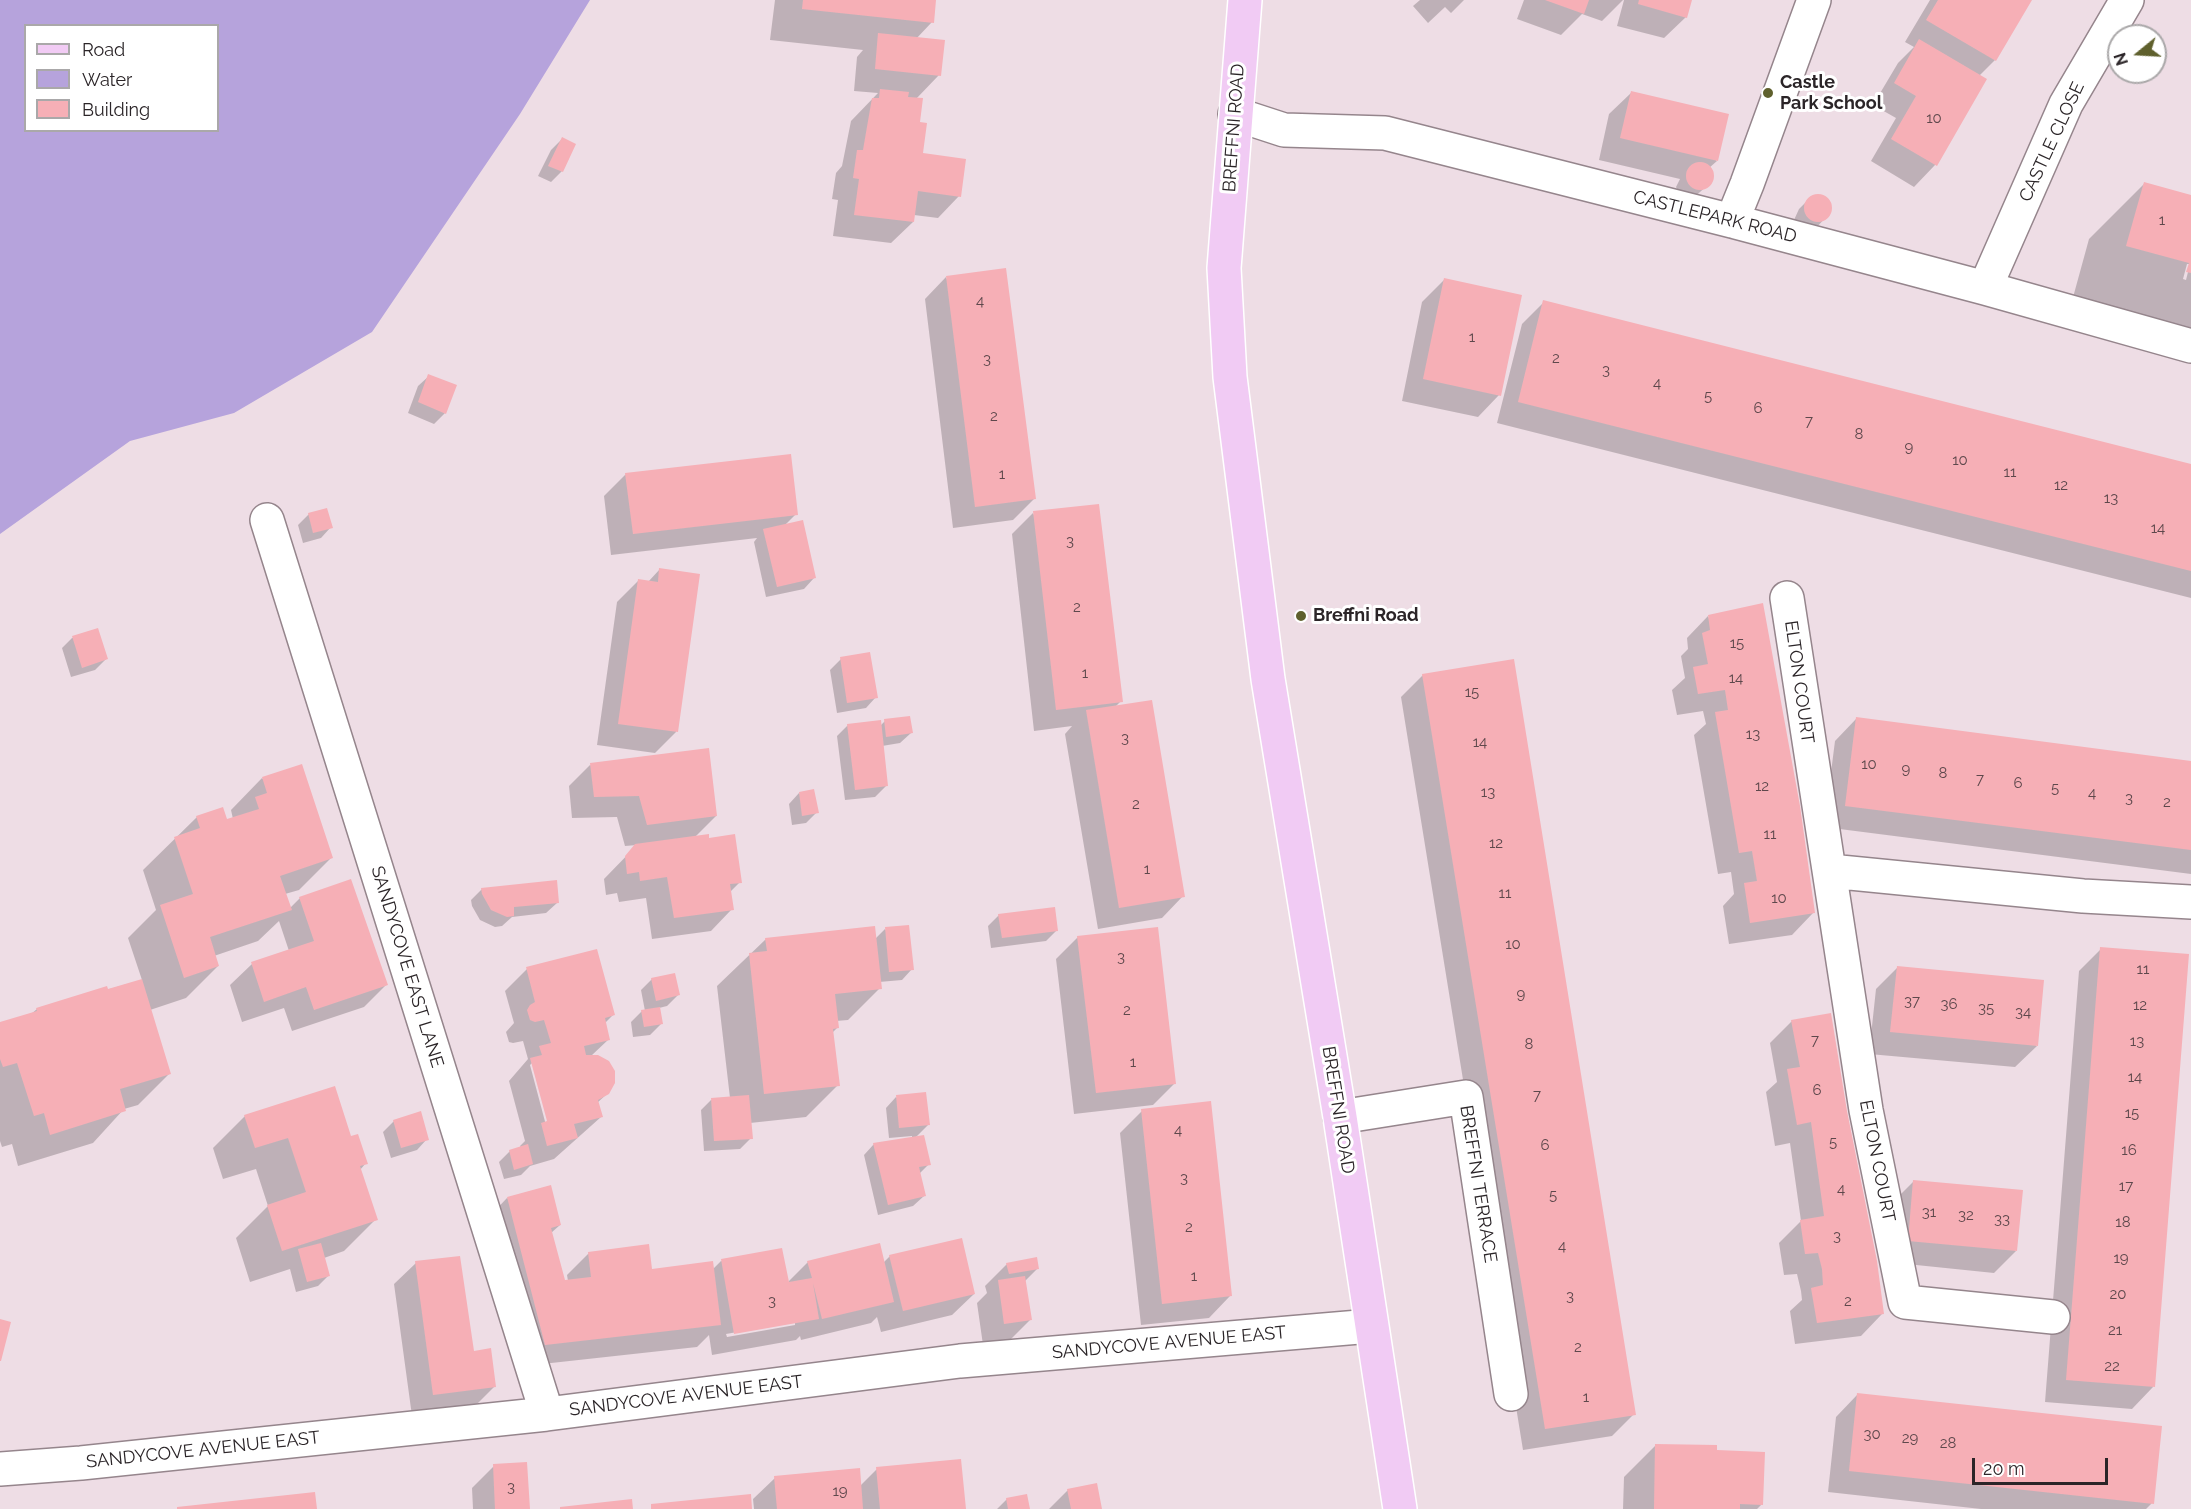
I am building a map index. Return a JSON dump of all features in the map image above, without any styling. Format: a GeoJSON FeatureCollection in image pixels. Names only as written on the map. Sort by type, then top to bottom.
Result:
{"type":"FeatureCollection","features":[{"type":"Feature","properties":{"kind":"main road","name":"BREFFNI ROAD"},"geometry":{"type":"LineString","coordinates":[[1245,0],[1224,268],[1230,377],[1268,679],[1340,1117],[1400,1509]]}},
{"type":"Feature","properties":{"kind":"street"},"geometry":{"type":"LineString","coordinates":[[1732,220],[1814,0]]}},
{"type":"Feature","properties":{"kind":"street","name":"CASTLE CLOSE"},"geometry":{"type":"LineString","coordinates":[[1985,288],[2067,104],[2127,0]]}},
{"type":"Feature","properties":{"kind":"street","name":"CASTLEPARK ROAD"},"geometry":{"type":"LineString","coordinates":[[1235,114],[1284,130],[1385,133],[1732,220],[2191,346]]}},
{"type":"Feature","properties":{"kind":"street","name":"SANDYCOVE EAST LANE"},"geometry":{"type":"LineString","coordinates":[[267,520],[547,1414]]}},
{"type":"Feature","properties":{"kind":"street","name":"ELTON COURT"},"geometry":{"type":"LineString","coordinates":[[1787,598],[1866,1110],[1905,1302],[2053,1317]]}},
{"type":"Feature","properties":{"kind":"street"},"geometry":{"type":"LineString","coordinates":[[1830,871],[2083,896],[2191,902]]}},
{"type":"Feature","properties":{"kind":"street","name":"BREFFNI TERRACE"},"geometry":{"type":"LineString","coordinates":[[1340,1117],[1466,1097],[1511,1394]]}},
{"type":"Feature","properties":{"kind":"street","name":"SANDYCOVE AVENUE EAST"},"geometry":{"type":"LineString","coordinates":[[0,1469],[81,1463],[547,1414],[960,1361],[1371,1326]]}},
{"type":"Feature","properties":{"kind":"water"},"geometry":{"type":"Polygon","coordinates":[[[0,0],[590,0],[520,114],[372,332],[234,413],[130,441],[0,534],[0,0]]]}},
{"type":"Feature","properties":{"kind":"building"},"geometry":{"type":"Polygon","coordinates":[[[803,0],[936,0],[934,23],[802,9],[803,0]]]}},
{"type":"Feature","properties":{"kind":"building"},"geometry":{"type":"Polygon","coordinates":[[[1545,0],[1589,0],[1584,14],[1545,0]]]}},
{"type":"Feature","properties":{"kind":"building"},"geometry":{"type":"Polygon","coordinates":[[[1639,0],[1692,0],[1687,18],[1638,4],[1639,0]]]}},
{"type":"Feature","properties":{"kind":"building"},"geometry":{"type":"Polygon","coordinates":[[[1938,0],[2032,0],[1996,61],[1926,20],[1938,0]]]}},
{"type":"Feature","properties":{"kind":"building"},"geometry":{"type":"Polygon","coordinates":[[[878,33],[945,40],[941,76],[875,69],[878,33]]]}},
{"type":"Feature","properties":{"kind":"building"},"geometry":{"type":"Polygon","coordinates":[[[1919,39],[1987,79],[1937,166],[1891,139],[1916,96],[1894,83],[1919,39]]]}},
{"type":"Feature","properties":{"kind":"building"},"geometry":{"type":"Polygon","coordinates":[[[880,89],[909,92],[908,97],[923,98],[920,122],[927,123],[923,153],[966,159],[961,197],[918,191],[914,222],[854,215],[859,179],[853,178],[857,150],[863,150],[872,98],[879,98],[880,89]]]}},
{"type":"Feature","properties":{"kind":"building"},"geometry":{"type":"Polygon","coordinates":[[[1631,91],[1729,114],[1718,161],[1620,138],[1631,91]]]}},
{"type":"Feature","properties":{"kind":"building"},"geometry":{"type":"Polygon","coordinates":[[[562,137],[576,144],[563,172],[548,166],[562,137]]]}},
{"type":"Feature","properties":{"kind":"building"},"geometry":{"type":"Polygon","coordinates":[[[1700,162],[1710,166],[1714,176],[1710,186],[1700,190],[1690,186],[1686,176],[1690,166],[1700,162]]]}},
{"type":"Feature","properties":{"kind":"building"},"geometry":{"type":"Polygon","coordinates":[[[2144,182],[2191,195],[2191,273],[2186,272],[2189,263],[2126,246],[2144,182]]]}},
{"type":"Feature","properties":{"kind":"building"},"geometry":{"type":"Polygon","coordinates":[[[1818,194],[1828,198],[1832,208],[1828,218],[1818,222],[1808,218],[1804,208],[1808,198],[1818,194]]]}},
{"type":"Feature","properties":{"kind":"building"},"geometry":{"type":"Polygon","coordinates":[[[1006,268],[1036,499],[975,507],[946,276],[1006,268]]]}},
{"type":"Feature","properties":{"kind":"building"},"geometry":{"type":"Polygon","coordinates":[[[1444,278],[1522,295],[1501,396],[1423,379],[1444,278]]]}},
{"type":"Feature","properties":{"kind":"building"},"geometry":{"type":"Polygon","coordinates":[[[1543,300],[2191,464],[2191,571],[1518,402],[1543,300]]]}},
{"type":"Feature","properties":{"kind":"building"},"geometry":{"type":"Polygon","coordinates":[[[428,374],[457,385],[446,414],[418,402],[428,374]]]}},
{"type":"Feature","properties":{"kind":"building"},"geometry":{"type":"Polygon","coordinates":[[[791,454],[798,515],[633,534],[625,473],[791,454]]]}},
{"type":"Feature","properties":{"kind":"building"},"geometry":{"type":"Polygon","coordinates":[[[1099,504],[1123,702],[1056,710],[1033,511],[1099,504]]]}},
{"type":"Feature","properties":{"kind":"building"},"geometry":{"type":"Polygon","coordinates":[[[327,508],[333,528],[313,533],[308,513],[327,508]]]}},
{"type":"Feature","properties":{"kind":"building"},"geometry":{"type":"Polygon","coordinates":[[[803,520],[816,578],[777,587],[763,529],[803,520]]]}},
{"type":"Feature","properties":{"kind":"building"},"geometry":{"type":"Polygon","coordinates":[[[659,568],[700,574],[678,732],[618,724],[638,579],[658,582],[659,568]]]}},
{"type":"Feature","properties":{"kind":"building"},"geometry":{"type":"Polygon","coordinates":[[[1763,603],[1800,806],[1815,913],[1750,923],[1744,883],[1757,881],[1752,851],[1739,853],[1715,712],[1728,710],[1725,690],[1698,694],[1693,667],[1708,664],[1702,633],[1710,630],[1708,615],[1763,603]]]}},
{"type":"Feature","properties":{"kind":"building"},"geometry":{"type":"Polygon","coordinates":[[[98,628],[108,659],[82,668],[72,636],[98,628]]]}},
{"type":"Feature","properties":{"kind":"building"},"geometry":{"type":"Polygon","coordinates":[[[870,652],[878,698],[847,703],[840,657],[870,652]]]}},
{"type":"Feature","properties":{"kind":"building"},"geometry":{"type":"Polygon","coordinates":[[[1514,659],[1636,1415],[1545,1429],[1422,674],[1514,659]]]}},
{"type":"Feature","properties":{"kind":"building"},"geometry":{"type":"Polygon","coordinates":[[[1152,700],[1185,897],[1119,908],[1086,710],[1152,700]]]}},
{"type":"Feature","properties":{"kind":"building"},"geometry":{"type":"Polygon","coordinates":[[[910,716],[913,733],[886,737],[884,719],[910,716]]]}},
{"type":"Feature","properties":{"kind":"building"},"geometry":{"type":"Polygon","coordinates":[[[1856,717],[2191,761],[2191,850],[1845,806],[1856,717]]]}},
{"type":"Feature","properties":{"kind":"building"},"geometry":{"type":"Polygon","coordinates":[[[881,720],[888,786],[855,790],[847,724],[881,720]]]}},
{"type":"Feature","properties":{"kind":"building"},"geometry":{"type":"Polygon","coordinates":[[[709,748],[717,816],[647,825],[639,796],[594,797],[590,763],[709,748]]]}},
{"type":"Feature","properties":{"kind":"building"},"geometry":{"type":"Polygon","coordinates":[[[302,764],[333,858],[280,876],[292,910],[210,937],[219,966],[184,978],[160,905],[193,894],[174,837],[200,828],[196,816],[223,807],[227,819],[259,809],[255,797],[267,793],[262,777],[302,764]]]}},
{"type":"Feature","properties":{"kind":"building"},"geometry":{"type":"Polygon","coordinates":[[[814,789],[819,813],[802,816],[799,792],[814,789]]]}},
{"type":"Feature","properties":{"kind":"building"},"geometry":{"type":"Polygon","coordinates":[[[709,834],[709,838],[735,834],[742,883],[730,884],[734,910],[674,918],[667,877],[640,881],[639,872],[627,874],[625,856],[635,844],[709,834]]]}},
{"type":"Feature","properties":{"kind":"building"},"geometry":{"type":"Polygon","coordinates":[[[351,879],[388,985],[314,1010],[306,987],[264,1002],[251,962],[314,941],[299,897],[351,879]]]}},
{"type":"Feature","properties":{"kind":"building"},"geometry":{"type":"Polygon","coordinates":[[[557,880],[559,903],[514,907],[514,916],[507,917],[491,910],[481,888],[557,880]]]}},
{"type":"Feature","properties":{"kind":"building"},"geometry":{"type":"Polygon","coordinates":[[[1055,907],[1058,931],[1002,938],[998,914],[1055,907]]]}},
{"type":"Feature","properties":{"kind":"building"},"geometry":{"type":"Polygon","coordinates":[[[909,925],[914,970],[889,972],[885,927],[909,925]]]}},
{"type":"Feature","properties":{"kind":"building"},"geometry":{"type":"Polygon","coordinates":[[[875,926],[882,989],[835,994],[839,1028],[833,1029],[840,1086],[764,1094],[749,953],[767,951],[765,938],[875,926]]]}},
{"type":"Feature","properties":{"kind":"building"},"geometry":{"type":"Polygon","coordinates":[[[1158,927],[1176,1084],[1096,1093],[1077,936],[1158,927]]]}},
{"type":"Feature","properties":{"kind":"building"},"geometry":{"type":"Polygon","coordinates":[[[2100,947],[2189,954],[2155,1387],[2066,1380],[2100,947]]]}},
{"type":"Feature","properties":{"kind":"building"},"geometry":{"type":"Polygon","coordinates":[[[597,949],[615,1015],[605,1018],[610,1040],[584,1046],[586,1055],[598,1055],[609,1061],[615,1071],[615,1083],[609,1094],[598,1100],[603,1117],[574,1124],[578,1138],[547,1146],[541,1123],[547,1121],[530,1058],[542,1055],[539,1046],[551,1043],[544,1020],[535,1022],[530,1020],[527,1010],[535,1002],[526,967],[597,949]]]}},
{"type":"Feature","properties":{"kind":"building"},"geometry":{"type":"Polygon","coordinates":[[[1897,966],[2044,980],[2038,1046],[1890,1032],[1897,966]]]}},
{"type":"Feature","properties":{"kind":"building"},"geometry":{"type":"Polygon","coordinates":[[[675,973],[680,995],[656,1001],[651,978],[675,973]]]}},
{"type":"Feature","properties":{"kind":"building"},"geometry":{"type":"Polygon","coordinates":[[[142,979],[171,1074],[120,1089],[126,1111],[50,1135],[44,1113],[34,1116],[17,1063],[3,1067],[0,1059],[0,1022],[107,986],[108,989],[142,979]]]}},
{"type":"Feature","properties":{"kind":"building"},"geometry":{"type":"Polygon","coordinates":[[[660,1007],[663,1024],[644,1027],[641,1010],[660,1007]]]}},
{"type":"Feature","properties":{"kind":"building"},"geometry":{"type":"Polygon","coordinates":[[[1831,1013],[1847,1111],[1877,1261],[1884,1314],[1817,1323],[1811,1288],[1823,1285],[1822,1269],[1818,1253],[1805,1254],[1800,1220],[1824,1216],[1811,1122],[1797,1125],[1787,1069],[1800,1067],[1791,1020],[1831,1013]]]}},
{"type":"Feature","properties":{"kind":"building"},"geometry":{"type":"Polygon","coordinates":[[[335,1086],[351,1136],[358,1134],[368,1164],[360,1166],[378,1220],[282,1251],[267,1205],[306,1192],[288,1138],[255,1148],[244,1115],[335,1086]]]}},
{"type":"Feature","properties":{"kind":"building"},"geometry":{"type":"Polygon","coordinates":[[[926,1092],[930,1125],[899,1128],[896,1095],[926,1092]]]}},
{"type":"Feature","properties":{"kind":"building"},"geometry":{"type":"Polygon","coordinates":[[[749,1095],[753,1139],[714,1141],[711,1098],[749,1095]]]}},
{"type":"Feature","properties":{"kind":"building"},"geometry":{"type":"Polygon","coordinates":[[[1211,1101],[1232,1296],[1162,1304],[1141,1109],[1211,1101]]]}},
{"type":"Feature","properties":{"kind":"building"},"geometry":{"type":"Polygon","coordinates":[[[421,1111],[429,1140],[401,1148],[393,1120],[421,1111]]]}},
{"type":"Feature","properties":{"kind":"building"},"geometry":{"type":"Polygon","coordinates":[[[924,1135],[931,1165],[919,1167],[926,1196],[888,1205],[873,1143],[924,1135]]]}},
{"type":"Feature","properties":{"kind":"building"},"geometry":{"type":"Polygon","coordinates":[[[528,1144],[533,1164],[514,1170],[509,1150],[528,1144]]]}},
{"type":"Feature","properties":{"kind":"building"},"geometry":{"type":"Polygon","coordinates":[[[1913,1180],[2023,1190],[2017,1251],[1908,1241],[1913,1180]]]}},
{"type":"Feature","properties":{"kind":"building"},"geometry":{"type":"Polygon","coordinates":[[[551,1185],[561,1225],[551,1228],[565,1280],[591,1277],[588,1252],[649,1244],[652,1269],[713,1261],[721,1325],[545,1345],[507,1197],[551,1185]]]}},
{"type":"Feature","properties":{"kind":"building"},"geometry":{"type":"Polygon","coordinates":[[[962,1238],[975,1294],[903,1311],[889,1255],[962,1238]]]}},
{"type":"Feature","properties":{"kind":"building"},"geometry":{"type":"Polygon","coordinates":[[[321,1243],[330,1276],[307,1282],[298,1249],[321,1243]]]}},
{"type":"Feature","properties":{"kind":"building"},"geometry":{"type":"Polygon","coordinates":[[[880,1243],[894,1302],[822,1319],[813,1283],[819,1319],[734,1334],[721,1259],[782,1248],[789,1282],[812,1278],[807,1261],[880,1243]]]}},
{"type":"Feature","properties":{"kind":"building"},"geometry":{"type":"Polygon","coordinates":[[[460,1256],[474,1351],[491,1348],[496,1387],[433,1395],[415,1261],[460,1256]]]}},
{"type":"Feature","properties":{"kind":"building"},"geometry":{"type":"Polygon","coordinates":[[[1037,1257],[1039,1269],[1009,1274],[1006,1263],[1037,1257]]]}},
{"type":"Feature","properties":{"kind":"building"},"geometry":{"type":"Polygon","coordinates":[[[1025,1276],[1032,1320],[1004,1324],[998,1280],[1025,1276]]]}},
{"type":"Feature","properties":{"kind":"building"},"geometry":{"type":"Polygon","coordinates":[[[0,1319],[11,1322],[1,1361],[0,1361],[0,1319]]]}},
{"type":"Feature","properties":{"kind":"building"},"geometry":{"type":"Polygon","coordinates":[[[1857,1393],[2162,1426],[2154,1504],[1849,1471],[1857,1393]]]}},
{"type":"Feature","properties":{"kind":"building"},"geometry":{"type":"Polygon","coordinates":[[[1655,1444],[1717,1445],[1717,1450],[1765,1452],[1763,1505],[1740,1504],[1740,1509],[1654,1509],[1655,1444]]]}},
{"type":"Feature","properties":{"kind":"building"},"geometry":{"type":"Polygon","coordinates":[[[961,1459],[966,1509],[880,1509],[876,1467],[961,1459]]]}},
{"type":"Feature","properties":{"kind":"building"},"geometry":{"type":"Polygon","coordinates":[[[527,1462],[530,1509],[495,1509],[493,1464],[527,1462]]]}},
{"type":"Feature","properties":{"kind":"building"},"geometry":{"type":"Polygon","coordinates":[[[860,1468],[863,1509],[777,1509],[774,1476],[860,1468]]]}},
{"type":"Feature","properties":{"kind":"building"},"geometry":{"type":"Polygon","coordinates":[[[1097,1483],[1102,1509],[1071,1509],[1067,1489],[1097,1483]]]}},
{"type":"Feature","properties":{"kind":"building"},"geometry":{"type":"Polygon","coordinates":[[[315,1492],[317,1509],[177,1509],[177,1507],[315,1492]]]}},
{"type":"Feature","properties":{"kind":"building"},"geometry":{"type":"Polygon","coordinates":[[[751,1494],[752,1509],[651,1509],[651,1504],[751,1494]]]}},
{"type":"Feature","properties":{"kind":"building"},"geometry":{"type":"Polygon","coordinates":[[[1027,1494],[1030,1509],[1008,1509],[1006,1498],[1027,1494]]]}},
{"type":"Feature","properties":{"kind":"building"},"geometry":{"type":"Polygon","coordinates":[[[632,1499],[633,1509],[560,1509],[560,1507],[632,1499]]]}},
{"type":"Feature","properties":{"kind":"place","name":"Castle Park School"},"geometry":{"type":"Point","coordinates":[1768,93]}},
{"type":"Feature","properties":{"kind":"place","name":"Breffni Road"},"geometry":{"type":"Point","coordinates":[1301,616]}}]}
